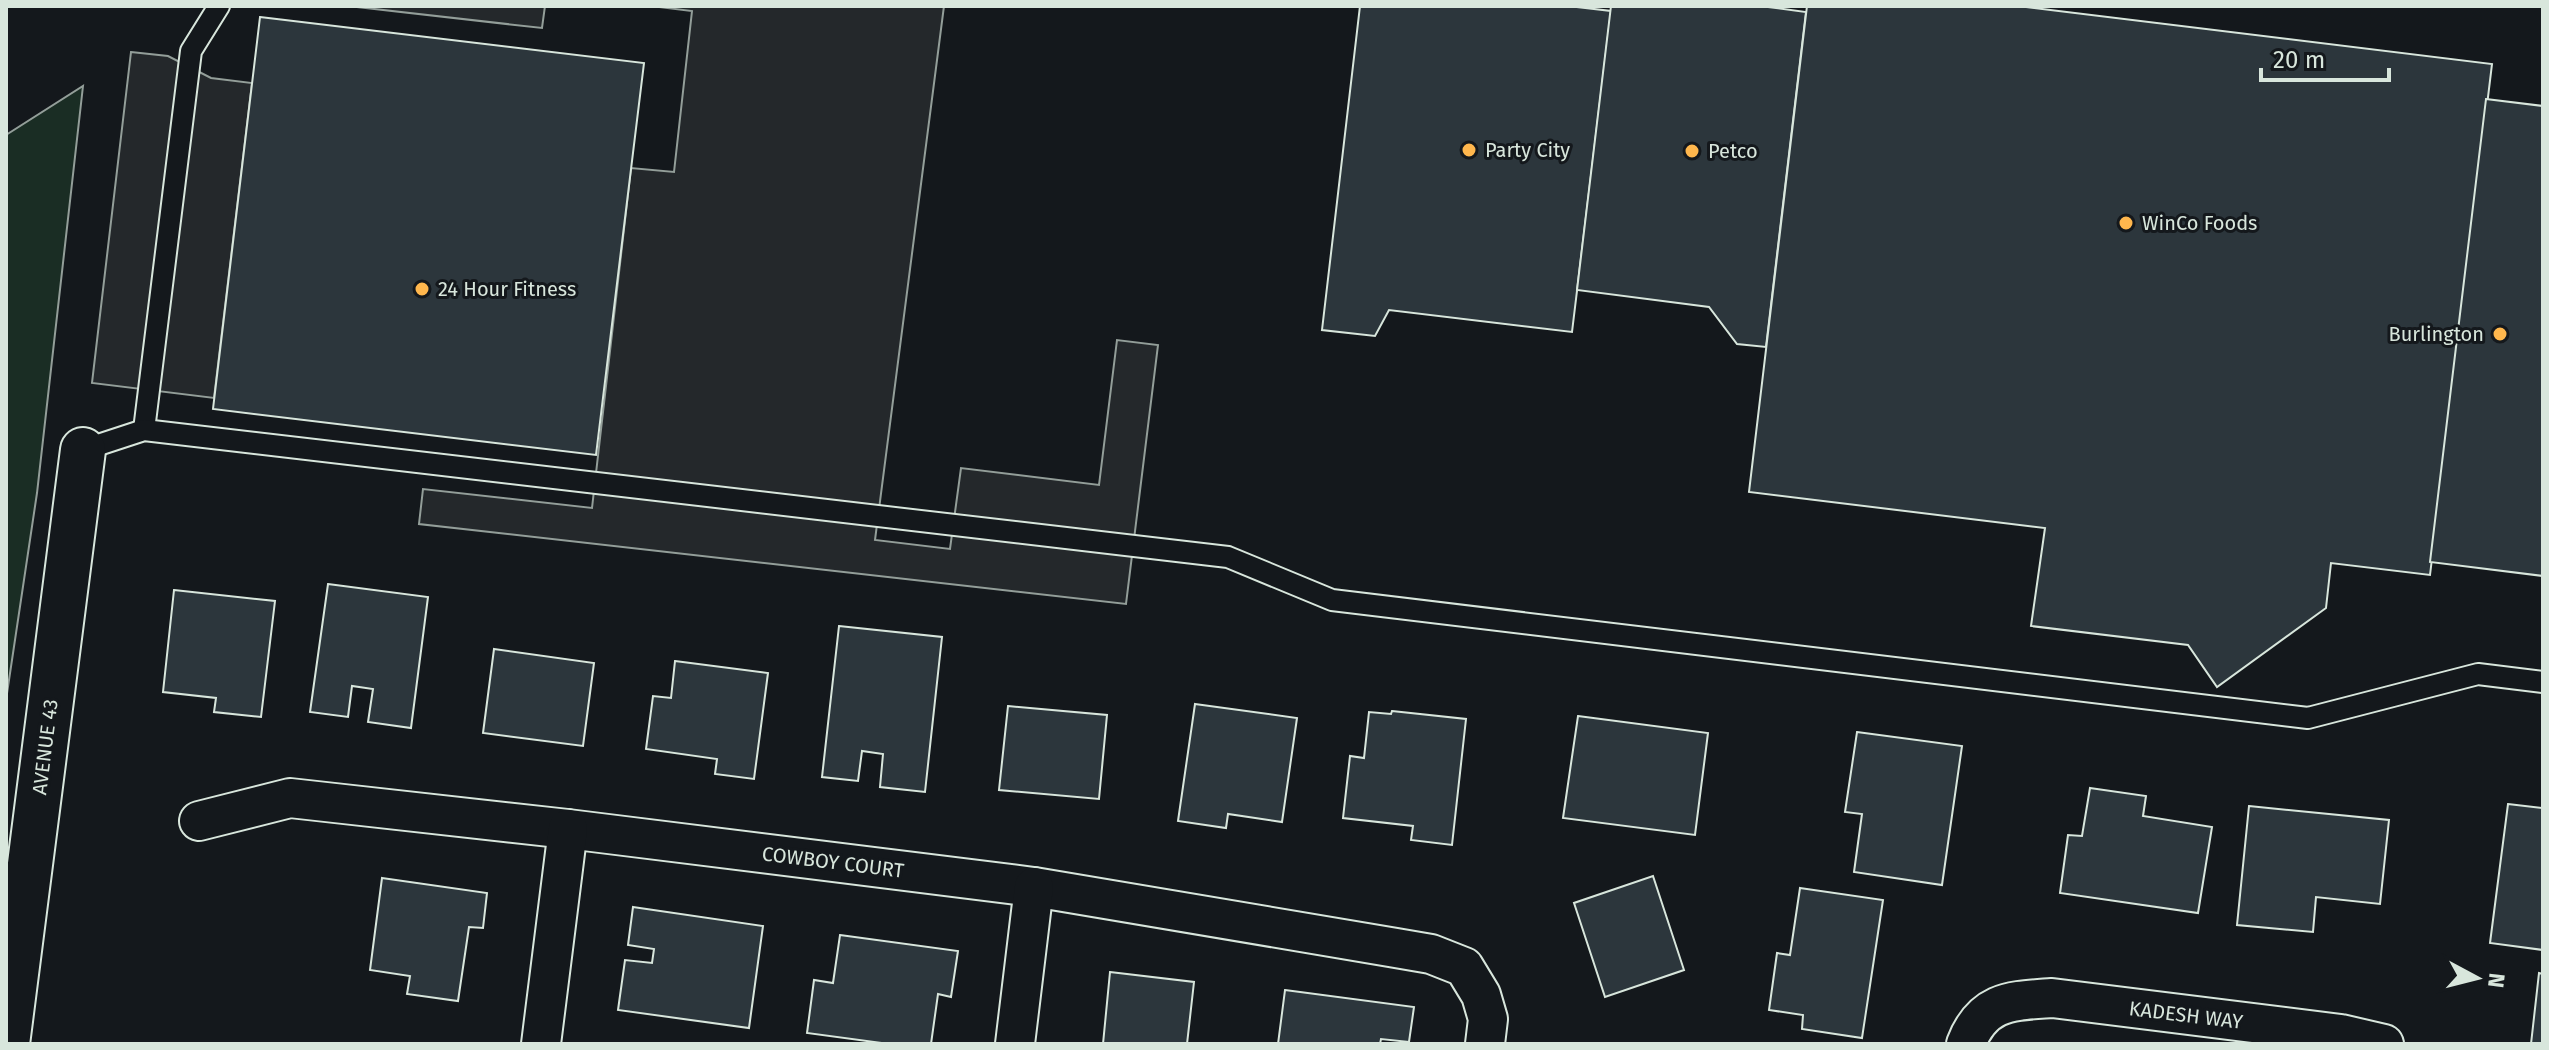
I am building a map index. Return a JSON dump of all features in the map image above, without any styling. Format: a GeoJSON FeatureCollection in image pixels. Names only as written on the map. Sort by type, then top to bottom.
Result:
{"type":"FeatureCollection","features":[{"type":"Feature","properties":{"kind":"street","name":"AVENUE 43"},"geometry":{"type":"LineString","coordinates":[[7,1044],[83,450]]}},
{"type":"Feature","properties":{"kind":"street","name":"COWBOY COURT"},"geometry":{"type":"LineString","coordinates":[[199,821],[290,798],[1034,887],[1419,952],[1464,967],[1481,995],[1488,1019],[1485,1044]]}},
{"type":"Feature","properties":{"kind":"street"},"geometry":{"type":"LineString","coordinates":[[541,1044],[568,829]]}},
{"type":"Feature","properties":{"kind":"street"},"geometry":{"type":"LineString","coordinates":[[1015,1044],[1034,887]]}},
{"type":"Feature","properties":{"kind":"street","name":"KADESH WAY"},"geometry":{"type":"LineString","coordinates":[[1966,1044],[1988,1009],[2022,1000],[2052,998],[2341,1034],[2384,1044]]}},
{"type":"Feature","properties":{"kind":"lane"},"geometry":{"type":"LineString","coordinates":[[144,430],[191,51],[219,6]]}},
{"type":"Feature","properties":{"kind":"lane"},"geometry":{"type":"LineString","coordinates":[[83,450],[144,430],[1228,557],[1332,600],[2308,718],[2478,674],[2543,682]]}},
{"type":"Feature","properties":{"kind":"green space"},"geometry":{"type":"Polygon","coordinates":[[[83,86],[37,493],[6,700],[6,135],[83,86]]]}},
{"type":"Feature","properties":{"kind":"shaded area"},"geometry":{"type":"Polygon","coordinates":[[[348,6],[545,6],[542,28],[348,6]]]}},
{"type":"Feature","properties":{"kind":"shaded area"},"geometry":{"type":"Polygon","coordinates":[[[651,6],[944,6],[875,540],[950,549],[961,468],[1099,485],[1117,340],[1158,345],[1126,604],[419,524],[423,489],[592,508],[631,168],[674,172],[692,11],[651,6]]]}},
{"type":"Feature","properties":{"kind":"shaded area"},"geometry":{"type":"Polygon","coordinates":[[[131,52],[168,56],[211,78],[252,83],[214,398],[92,383],[131,52]]]}},
{"type":"Feature","properties":{"kind":"building","name":"Party City"},"geometry":{"type":"Polygon","coordinates":[[[1360,6],[1568,6],[1611,11],[1572,332],[1389,310],[1375,336],[1322,330],[1360,6]]]}},
{"type":"Feature","properties":{"kind":"building","name":"Petco"},"geometry":{"type":"Polygon","coordinates":[[[1611,6],[1760,6],[1806,12],[1766,347],[1737,344],[1709,307],[1577,290],[1611,6]]]}},
{"type":"Feature","properties":{"kind":"building","name":"WinCo Foods"},"geometry":{"type":"Polygon","coordinates":[[[1807,6],[2018,6],[2492,64],[2430,575],[2331,563],[2326,608],[2217,687],[2188,645],[2031,626],[2045,528],[1749,492],[1807,6]]]}},
{"type":"Feature","properties":{"kind":"building","name":"24 Hour Fitness"},"geometry":{"type":"Polygon","coordinates":[[[260,17],[644,63],[596,455],[213,409],[260,17]]]}},
{"type":"Feature","properties":{"kind":"building","name":"Burlington"},"geometry":{"type":"Polygon","coordinates":[[[2486,99],[2543,106],[2543,576],[2430,562],[2486,99]]]}},
{"type":"Feature","properties":{"kind":"building"},"geometry":{"type":"Polygon","coordinates":[[[328,584],[428,597],[411,728],[368,722],[373,689],[352,686],[348,717],[310,712],[328,584]]]}},
{"type":"Feature","properties":{"kind":"building"},"geometry":{"type":"Polygon","coordinates":[[[174,590],[275,601],[261,717],[214,712],[216,698],[163,692],[174,590]]]}},
{"type":"Feature","properties":{"kind":"building"},"geometry":{"type":"Polygon","coordinates":[[[839,626],[942,637],[925,792],[880,787],[883,754],[862,751],[858,781],[822,777],[839,626]]]}},
{"type":"Feature","properties":{"kind":"building"},"geometry":{"type":"Polygon","coordinates":[[[494,649],[594,663],[583,746],[483,733],[494,649]]]}},
{"type":"Feature","properties":{"kind":"building"},"geometry":{"type":"Polygon","coordinates":[[[675,661],[768,673],[754,779],[715,774],[717,759],[646,749],[653,696],[671,698],[675,661]]]}},
{"type":"Feature","properties":{"kind":"building"},"geometry":{"type":"Polygon","coordinates":[[[1195,704],[1297,718],[1282,822],[1228,814],[1226,828],[1178,821],[1195,704]]]}},
{"type":"Feature","properties":{"kind":"building"},"geometry":{"type":"Polygon","coordinates":[[[1008,706],[1107,715],[1099,799],[999,790],[1008,706]]]}},
{"type":"Feature","properties":{"kind":"building"},"geometry":{"type":"Polygon","coordinates":[[[1392,711],[1466,719],[1452,845],[1411,840],[1413,826],[1343,818],[1350,756],[1364,758],[1369,712],[1391,714],[1392,711]]]}},
{"type":"Feature","properties":{"kind":"building"},"geometry":{"type":"Polygon","coordinates":[[[1578,716],[1708,733],[1695,835],[1563,818],[1578,716]]]}},
{"type":"Feature","properties":{"kind":"building"},"geometry":{"type":"Polygon","coordinates":[[[1857,732],[1962,746],[1942,885],[1854,872],[1862,814],[1845,812],[1857,732]]]}},
{"type":"Feature","properties":{"kind":"building"},"geometry":{"type":"Polygon","coordinates":[[[2090,788],[2146,796],[2143,816],[2212,827],[2198,913],[2060,893],[2068,835],[2082,836],[2090,788]]]}},
{"type":"Feature","properties":{"kind":"building"},"geometry":{"type":"Polygon","coordinates":[[[2508,804],[2543,808],[2543,950],[2490,943],[2508,804]]]}},
{"type":"Feature","properties":{"kind":"building"},"geometry":{"type":"Polygon","coordinates":[[[2249,806],[2389,820],[2380,904],[2316,897],[2313,932],[2237,925],[2249,806]]]}},
{"type":"Feature","properties":{"kind":"building"},"geometry":{"type":"Polygon","coordinates":[[[1653,876],[1684,970],[1605,997],[1574,903],[1653,876]]]}},
{"type":"Feature","properties":{"kind":"building"},"geometry":{"type":"Polygon","coordinates":[[[382,878],[487,893],[483,928],[469,927],[458,1001],[407,994],[410,976],[370,970],[382,878]]]}},
{"type":"Feature","properties":{"kind":"building"},"geometry":{"type":"Polygon","coordinates":[[[1800,888],[1883,900],[1862,1038],[1802,1029],[1803,1015],[1769,1010],[1777,953],[1790,955],[1800,888]]]}},
{"type":"Feature","properties":{"kind":"building"},"geometry":{"type":"Polygon","coordinates":[[[633,907],[763,926],[749,1028],[618,1010],[625,960],[652,963],[654,949],[628,945],[633,907]]]}},
{"type":"Feature","properties":{"kind":"building"},"geometry":{"type":"Polygon","coordinates":[[[840,935],[958,951],[951,997],[938,994],[931,1044],[889,1044],[807,1033],[814,980],[833,983],[840,935]]]}},
{"type":"Feature","properties":{"kind":"building"},"geometry":{"type":"Polygon","coordinates":[[[1110,972],[1194,982],[1187,1044],[1103,1044],[1110,972]]]}},
{"type":"Feature","properties":{"kind":"building"},"geometry":{"type":"Polygon","coordinates":[[[2539,973],[2543,974],[2543,1044],[2531,1044],[2539,973]]]}},
{"type":"Feature","properties":{"kind":"building"},"geometry":{"type":"Polygon","coordinates":[[[1285,990],[1414,1007],[1409,1042],[1381,1039],[1380,1044],[1278,1044],[1285,990]]]}},
{"type":"Feature","properties":{"kind":"place","name":"Party City"},"geometry":{"type":"Point","coordinates":[1469,150]}},
{"type":"Feature","properties":{"kind":"place","name":"Petco"},"geometry":{"type":"Point","coordinates":[1692,151]}},
{"type":"Feature","properties":{"kind":"place","name":"WinCo Foods"},"geometry":{"type":"Point","coordinates":[2126,223]}},
{"type":"Feature","properties":{"kind":"place","name":"24 Hour Fitness"},"geometry":{"type":"Point","coordinates":[422,289]}},
{"type":"Feature","properties":{"kind":"place","name":"Burlington"},"geometry":{"type":"Point","coordinates":[2500,334]}}]}
